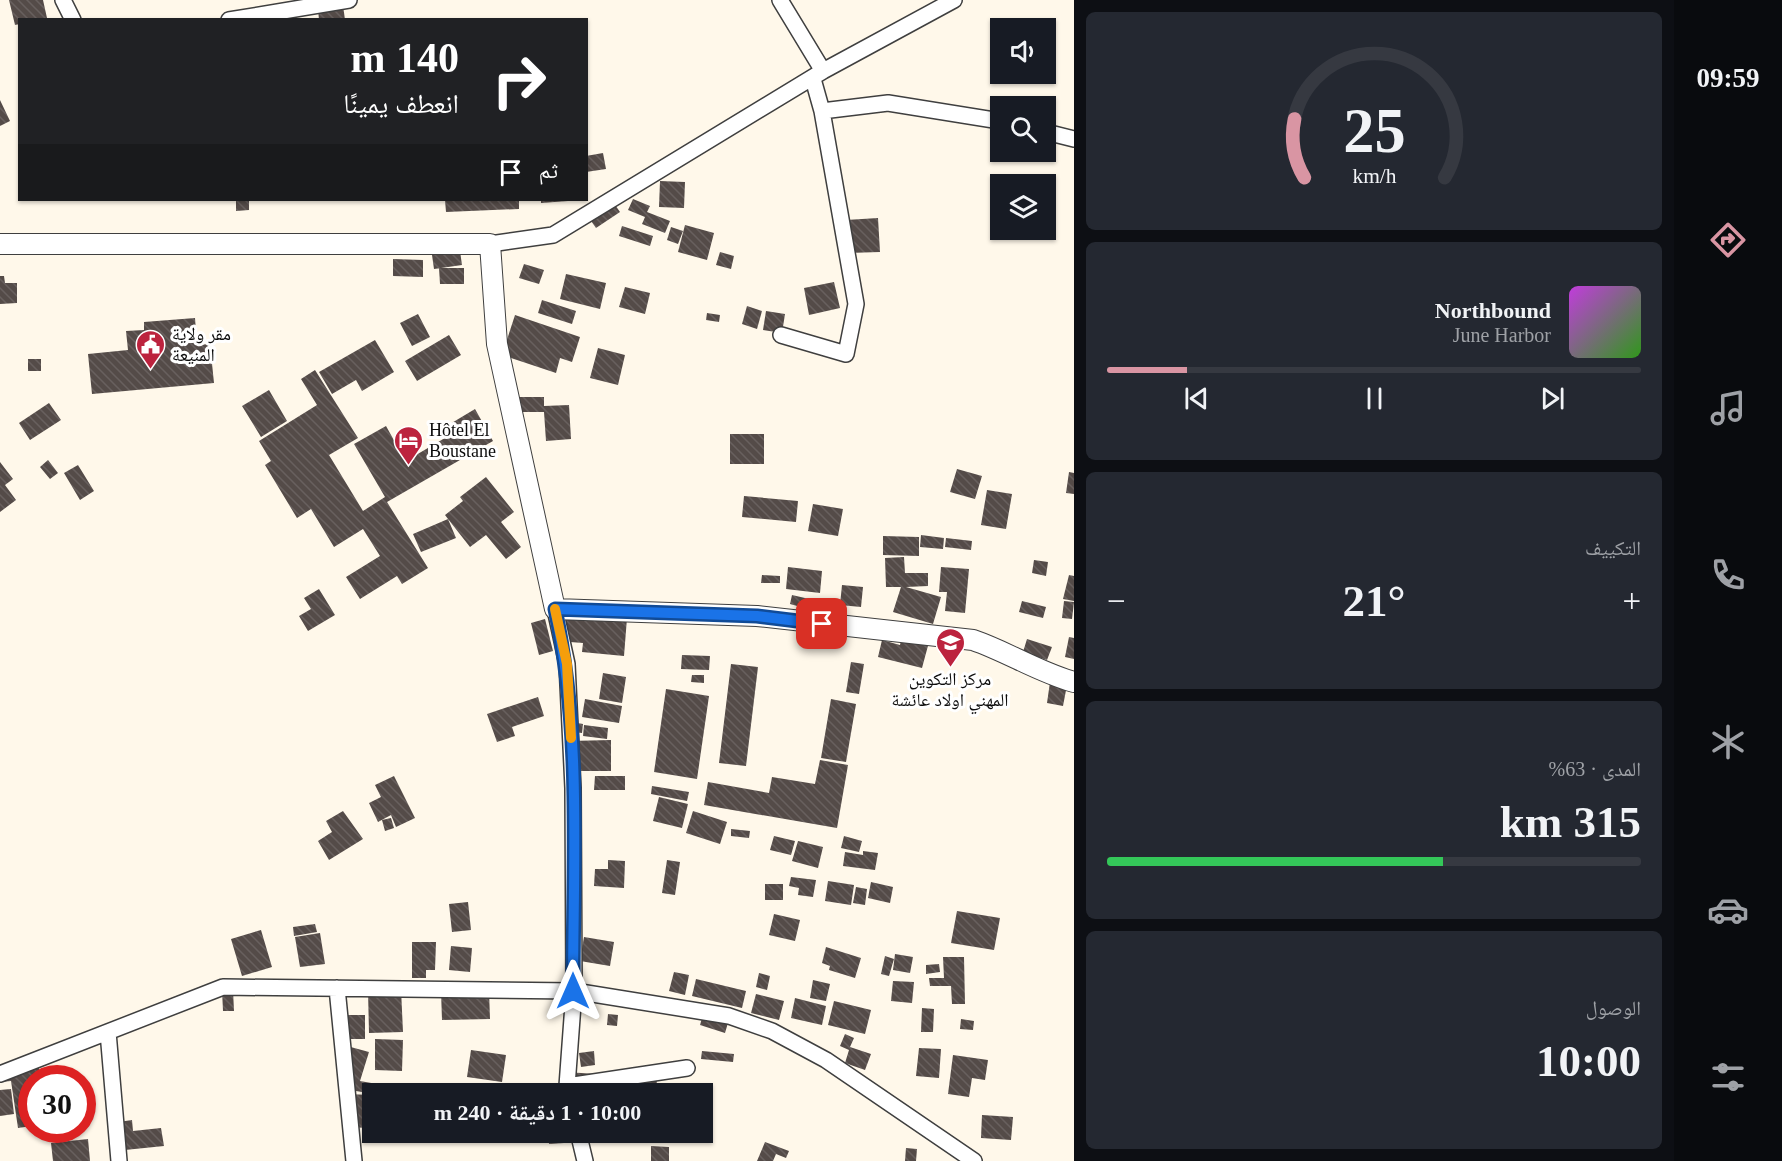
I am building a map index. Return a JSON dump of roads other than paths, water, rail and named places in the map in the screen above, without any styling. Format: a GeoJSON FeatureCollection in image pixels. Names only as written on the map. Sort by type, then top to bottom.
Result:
{"type":"FeatureCollection","features":[{"type":"Feature","properties":{"kind":"street"},"geometry":{"type":"LineString","coordinates":[[63,0],[72,18]]}},
{"type":"Feature","properties":{"kind":"street"},"geometry":{"type":"LineString","coordinates":[[241,18],[349,0]]}},
{"type":"Feature","properties":{"kind":"street"},"geometry":{"type":"LineString","coordinates":[[780,0],[818,75],[822,111],[856,304],[846,354],[781,335]]}},
{"type":"Feature","properties":{"kind":"street"},"geometry":{"type":"LineString","coordinates":[[0,244],[490,244],[552,236],[818,75],[954,0]]}},
{"type":"Feature","properties":{"kind":"street"},"geometry":{"type":"LineString","coordinates":[[822,111],[888,104],[990,119]]}},
{"type":"Feature","properties":{"kind":"street"},"geometry":{"type":"LineString","coordinates":[[1056,134],[1074,139]]}},
{"type":"Feature","properties":{"kind":"street"},"geometry":{"type":"LineString","coordinates":[[490,244],[497,344],[567,664],[573,777],[573,991],[568,1083]]}},
{"type":"Feature","properties":{"kind":"street"},"geometry":{"type":"LineString","coordinates":[[555,609],[757,616],[973,640],[1003,650],[1047,674],[1074,682]]}},
{"type":"Feature","properties":{"kind":"street"},"geometry":{"type":"LineString","coordinates":[[0,1074],[223,987],[573,991],[729,1016],[772,1031],[826,1060],[974,1161]]}},
{"type":"Feature","properties":{"kind":"street"},"geometry":{"type":"LineString","coordinates":[[337,988],[354,1161]]}},
{"type":"Feature","properties":{"kind":"street"},"geometry":{"type":"LineString","coordinates":[[108,1032],[119,1161]]}},
{"type":"Feature","properties":{"kind":"street"},"geometry":{"type":"LineString","coordinates":[[606,1083],[687,1068]]}},
{"type":"Feature","properties":{"kind":"street"},"geometry":{"type":"LineString","coordinates":[[581,1143],[585,1161]]}},
{"type":"Feature","properties":{"kind":"place","name":"مقر ولاية المنيعة"},"geometry":{"type":"Point","coordinates":[151,370]}},
{"type":"Feature","properties":{"kind":"place","name":"Hôtel El Boustane"},"geometry":{"type":"Point","coordinates":[408,466]}},
{"type":"Feature","properties":{"kind":"place","name":"مركز التكوين المهني اولاد عائشة"},"geometry":{"type":"Point","coordinates":[950,668]}}]}
